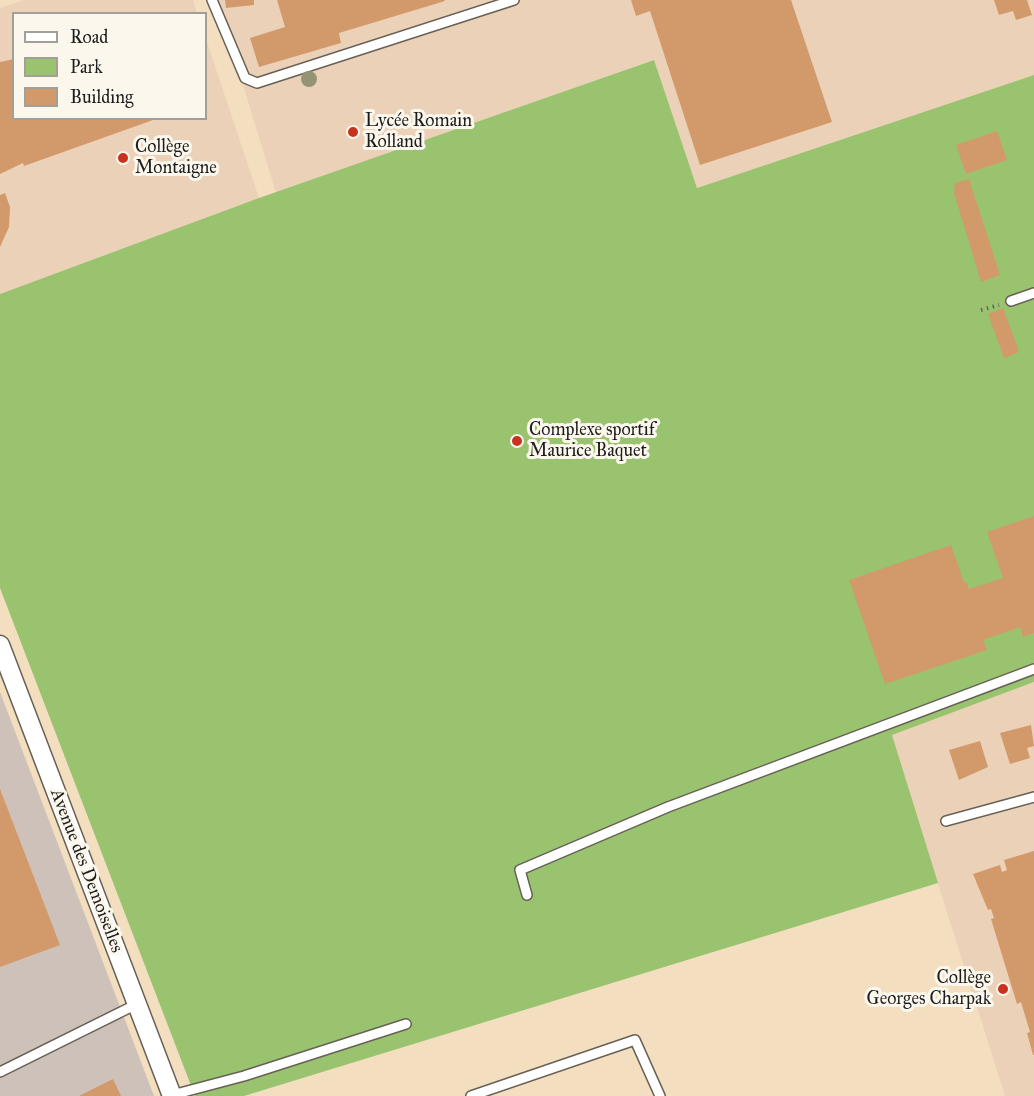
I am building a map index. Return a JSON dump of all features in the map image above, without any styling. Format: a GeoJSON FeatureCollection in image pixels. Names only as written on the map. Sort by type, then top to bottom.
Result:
{"type":"FeatureCollection","features":[{"type":"Feature","properties":{"kind":"street","name":"Avenue des Demoiselles"},"geometry":{"type":"LineString","coordinates":[[0,645],[172,1095]]}},
{"type":"Feature","properties":{"kind":"lane"},"geometry":{"type":"LineString","coordinates":[[212,0],[245,78],[257,83],[514,0]]}},
{"type":"Feature","properties":{"kind":"lane"},"geometry":{"type":"LineString","coordinates":[[1011,301],[1034,293]]}},
{"type":"Feature","properties":{"kind":"lane"},"geometry":{"type":"LineString","coordinates":[[527,895],[520,870],[668,807],[1034,669]]}},
{"type":"Feature","properties":{"kind":"lane"},"geometry":{"type":"LineString","coordinates":[[946,821],[1034,797]]}},
{"type":"Feature","properties":{"kind":"lane"},"geometry":{"type":"LineString","coordinates":[[0,1072],[137,1004]]}},
{"type":"Feature","properties":{"kind":"lane"},"geometry":{"type":"LineString","coordinates":[[172,1095],[244,1076],[406,1024]]}},
{"type":"Feature","properties":{"kind":"lane"},"geometry":{"type":"LineString","coordinates":[[471,1096],[635,1040],[660,1096]]}},
{"type":"Feature","properties":{"kind":"shaded area","name":"Collège Montaigne"},"geometry":{"type":"Polygon","coordinates":[[[24,0],[193,0],[197,12],[12,12],[12,120],[207,120],[207,42],[259,198],[0,294],[0,8],[24,0]]]}},
{"type":"Feature","properties":{"kind":"shaded area","name":"Lycée Romain Rolland"},"geometry":{"type":"Polygon","coordinates":[[[217,0],[1034,0],[1034,75],[697,188],[653,60],[276,193],[217,0]]]}},
{"type":"Feature","properties":{"kind":"shaded area","name":"Collège Georges Charpak"},"geometry":{"type":"Polygon","coordinates":[[[1034,682],[1034,1096],[1005,1096],[891,735],[1034,682]]]}},
{"type":"Feature","properties":{"kind":"shaded area"},"geometry":{"type":"Polygon","coordinates":[[[0,692],[154,1096],[0,1096],[0,692]]]}},
{"type":"Feature","properties":{"kind":"green space","name":"Complexe sportif Maurice Baquet"},"geometry":{"type":"Polygon","coordinates":[[[654,60],[697,188],[1034,75],[1034,682],[892,735],[938,883],[244,1096],[195,1096],[0,588],[0,294],[259,198],[654,60]]]}},
{"type":"Feature","properties":{"kind":"building"},"geometry":{"type":"Polygon","coordinates":[[[225,0],[254,0],[254,5],[226,8],[225,0]]]}},
{"type":"Feature","properties":{"kind":"building"},"geometry":{"type":"Polygon","coordinates":[[[277,0],[445,1],[339,33],[341,43],[259,67],[250,38],[285,27],[277,0]]]}},
{"type":"Feature","properties":{"kind":"building"},"geometry":{"type":"Polygon","coordinates":[[[631,0],[791,0],[832,122],[700,165],[650,11],[636,16],[631,0]]]}},
{"type":"Feature","properties":{"kind":"building"},"geometry":{"type":"Polygon","coordinates":[[[994,0],[1027,0],[1032,15],[1016,20],[1013,11],[999,15],[994,0]]]}},
{"type":"Feature","properties":{"kind":"building"},"geometry":{"type":"Polygon","coordinates":[[[12,59],[12,120],[153,120],[24,166],[23,163],[0,174],[0,62],[12,59]]]}},
{"type":"Feature","properties":{"kind":"building"},"geometry":{"type":"Polygon","coordinates":[[[997,131],[1007,160],[966,174],[956,145],[997,131]]]}},
{"type":"Feature","properties":{"kind":"building"},"geometry":{"type":"Polygon","coordinates":[[[969,179],[1000,275],[981,282],[954,193],[955,183],[969,179]]]}},
{"type":"Feature","properties":{"kind":"building"},"geometry":{"type":"Polygon","coordinates":[[[5,193],[10,207],[9,227],[0,247],[0,195],[5,193]]]}},
{"type":"Feature","properties":{"kind":"building"},"geometry":{"type":"Polygon","coordinates":[[[1003,308],[1019,352],[1004,358],[988,314],[1003,308]]]}},
{"type":"Feature","properties":{"kind":"building"},"geometry":{"type":"Polygon","coordinates":[[[1034,516],[1034,633],[1023,637],[1020,627],[983,640],[987,650],[885,684],[849,580],[951,545],[964,582],[969,589],[1003,578],[987,532],[1034,516]]]}},
{"type":"Feature","properties":{"kind":"building"},"geometry":{"type":"Polygon","coordinates":[[[1031,725],[1034,746],[1027,748],[1030,758],[1010,764],[1000,733],[1031,725]]]}},
{"type":"Feature","properties":{"kind":"building"},"geometry":{"type":"Polygon","coordinates":[[[980,741],[988,767],[959,780],[949,750],[980,741]]]}},
{"type":"Feature","properties":{"kind":"building"},"geometry":{"type":"Polygon","coordinates":[[[0,789],[60,945],[0,967],[0,789]]]}},
{"type":"Feature","properties":{"kind":"building"},"geometry":{"type":"Polygon","coordinates":[[[1034,851],[1033,1055],[1027,1033],[1030,1032],[1021,1002],[1017,1004],[991,919],[994,918],[991,909],[988,910],[973,874],[1000,865],[1002,872],[1007,870],[1004,860],[1034,851]]]}},
{"type":"Feature","properties":{"kind":"building"},"geometry":{"type":"Polygon","coordinates":[[[113,1079],[121,1096],[79,1096],[113,1079]]]}},
{"type":"Feature","properties":{"kind":"place","name":"Lycée Romain Rolland"},"geometry":{"type":"Point","coordinates":[353,132]}},
{"type":"Feature","properties":{"kind":"place","name":"Collège Montaigne"},"geometry":{"type":"Point","coordinates":[123,158]}},
{"type":"Feature","properties":{"kind":"place","name":"Complexe sportif Maurice Baquet"},"geometry":{"type":"Point","coordinates":[517,441]}},
{"type":"Feature","properties":{"kind":"place","name":"Collège Georges Charpak"},"geometry":{"type":"Point","coordinates":[1003,989]}}]}
